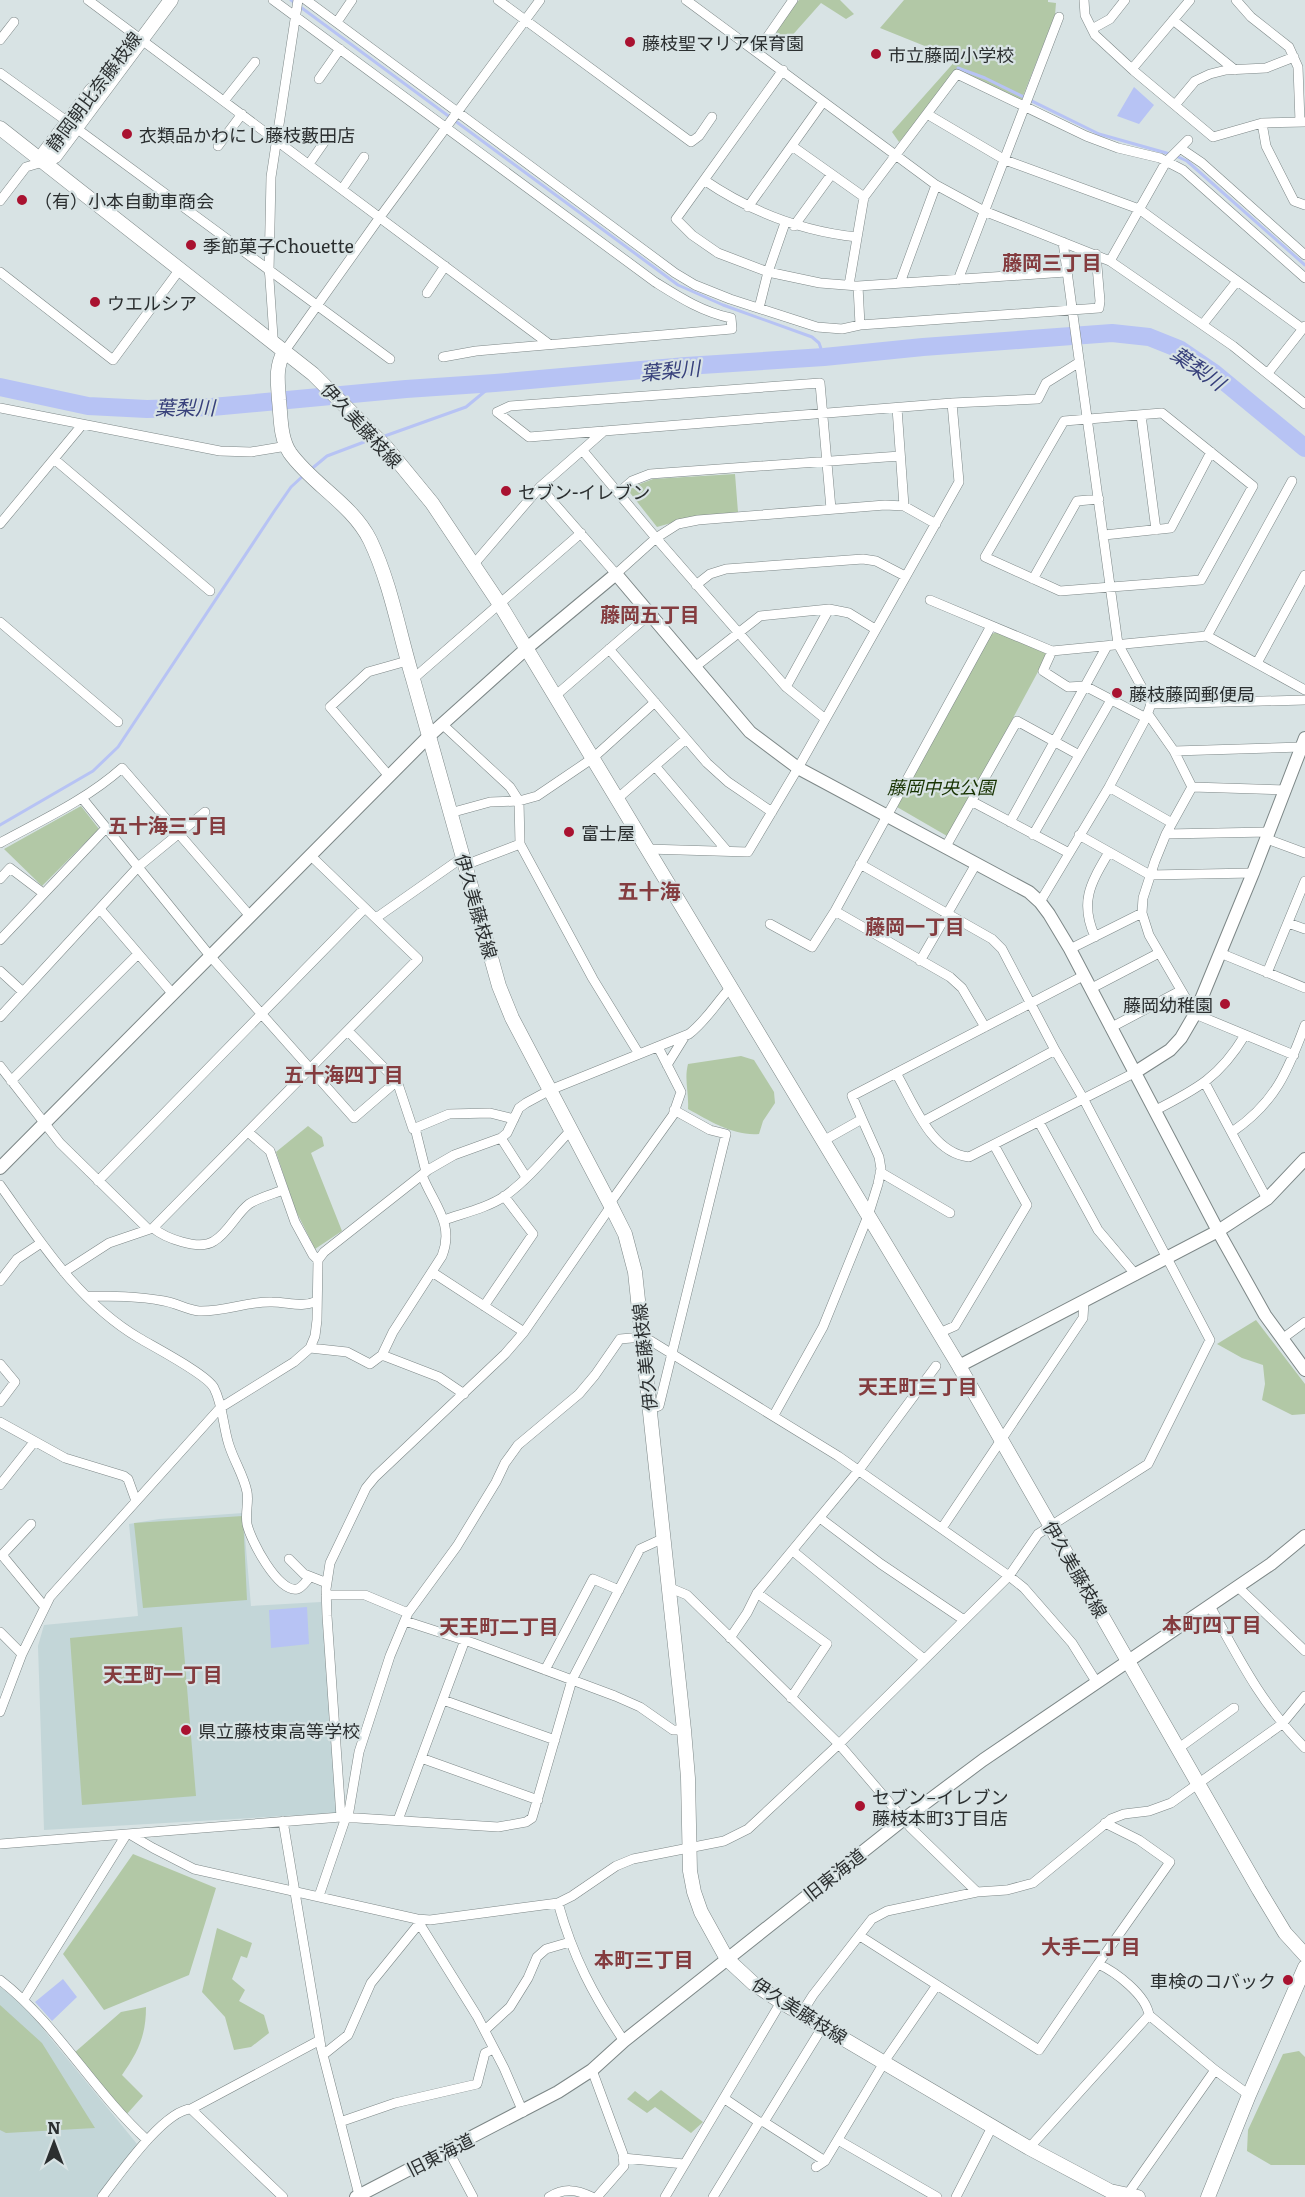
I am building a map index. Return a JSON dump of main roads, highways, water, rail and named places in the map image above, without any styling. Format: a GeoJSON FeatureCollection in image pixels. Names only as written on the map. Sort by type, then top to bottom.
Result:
{"type":"FeatureCollection","features":[{"type":"Feature","properties":{"kind":"main road","name":"静岡朝比奈藤枝線"},"geometry":{"type":"LineString","coordinates":[[43,162],[45,152],[72,125],[138,37],[162,0]]}},
{"type":"Feature","properties":{"kind":"main road","name":"静岡朝比奈藤枝線"},"geometry":{"type":"LineString","coordinates":[[138,37],[171,0]]}},
{"type":"Feature","properties":{"kind":"main road","name":"伊久美藤枝線"},"geometry":{"type":"LineString","coordinates":[[0,128],[313,374],[386,447],[432,503],[527,648],[959,1366],[1285,1933],[1305,1955]]}},
{"type":"Feature","properties":{"kind":"main road","name":"伊久美藤枝線"},"geometry":{"type":"LineString","coordinates":[[279,348],[277,373],[282,429],[287,446],[300,464],[338,501],[369,539],[393,604],[499,986],[512,1018],[625,1234],[635,1272],[643,1337],[684,1730],[688,1778],[690,1871],[697,1902],[727,1959],[754,1983],[782,2002],[1109,2194],[1133,2196]]}},
{"type":"Feature","properties":{"kind":"main road"},"geometry":{"type":"LineString","coordinates":[[1208,2197],[1305,1967]]}},
{"type":"Feature","properties":{"kind":"water"},"geometry":{"type":"Polygon","coordinates":[[[1134,87],[1154,105],[1139,124],[1117,116],[1134,87]]]}},
{"type":"Feature","properties":{"kind":"water"},"geometry":{"type":"Polygon","coordinates":[[[307,1607],[309,1644],[271,1648],[269,1610],[307,1607]]]}},
{"type":"Feature","properties":{"kind":"water"},"geometry":{"type":"Polygon","coordinates":[[[63,1979],[77,1997],[52,2021],[35,2002],[63,1979]]]}},
{"type":"Feature","properties":{"kind":"waterway"},"geometry":{"type":"LineString","coordinates":[[291,0],[678,285],[723,305],[812,337],[819,343],[824,357]]}},
{"type":"Feature","properties":{"kind":"waterway"},"geometry":{"type":"LineString","coordinates":[[958,68],[985,78],[1099,134],[1170,154]]}},
{"type":"Feature","properties":{"kind":"waterway"},"geometry":{"type":"LineString","coordinates":[[1176,156],[1187,161],[1305,265]]}},
{"type":"Feature","properties":{"kind":"waterway","name":"葉梨川"},"geometry":{"type":"LineString","coordinates":[[0,387],[88,406],[147,409],[212,407],[406,389],[1112,333],[1149,337],[1179,349],[1214,373],[1305,448]]}},
{"type":"Feature","properties":{"kind":"waterway"},"geometry":{"type":"LineString","coordinates":[[382,437],[466,407],[495,383]]}},
{"type":"Feature","properties":{"kind":"waterway"},"geometry":{"type":"LineString","coordinates":[[309,471],[327,456],[372,439]]}},
{"type":"Feature","properties":{"kind":"waterway"},"geometry":{"type":"LineString","coordinates":[[0,825],[93,771],[118,747],[275,510],[291,487],[304,475]]}},
{"type":"Feature","properties":{"kind":"place","name":"藤枝聖マリア保育園"},"geometry":{"type":"Point","coordinates":[630,42]}},
{"type":"Feature","properties":{"kind":"place","name":"市立藤岡小学校"},"geometry":{"type":"Point","coordinates":[876,54]}},
{"type":"Feature","properties":{"kind":"place","name":"衣類品かわにし藤枝藪田店"},"geometry":{"type":"Point","coordinates":[127,134]}},
{"type":"Feature","properties":{"kind":"place","name":"（有）小本自動車商会"},"geometry":{"type":"Point","coordinates":[22,200]}},
{"type":"Feature","properties":{"kind":"place","name":"季節菓子Chouette"},"geometry":{"type":"Point","coordinates":[191,245]}},
{"type":"Feature","properties":{"kind":"place","name":"ウエルシア"},"geometry":{"type":"Point","coordinates":[95,302]}},
{"type":"Feature","properties":{"kind":"place","name":"セブン-イレブン"},"geometry":{"type":"Point","coordinates":[506,491]}},
{"type":"Feature","properties":{"kind":"place","name":"藤枝藤岡郵便局"},"geometry":{"type":"Point","coordinates":[1117,693]}},
{"type":"Feature","properties":{"kind":"place","name":"富士屋"},"geometry":{"type":"Point","coordinates":[569,832]}},
{"type":"Feature","properties":{"kind":"place","name":"藤岡幼稚園"},"geometry":{"type":"Point","coordinates":[1225,1004]}},
{"type":"Feature","properties":{"kind":"place","name":"県立藤枝東高等学校"},"geometry":{"type":"Point","coordinates":[186,1730]}},
{"type":"Feature","properties":{"kind":"place","name":"セブン−イレブン 藤枝本町3丁目店"},"geometry":{"type":"Point","coordinates":[860,1806]}},
{"type":"Feature","properties":{"kind":"place","name":"車検のコバック"},"geometry":{"type":"Point","coordinates":[1288,1980]}},
{"type":"Feature","properties":{"kind":"district","name":"藤岡三丁目"},"geometry":{"type":"Point","coordinates":[1052,261]}},
{"type":"Feature","properties":{"kind":"district","name":"藤岡五丁目"},"geometry":{"type":"Point","coordinates":[650,613]}},
{"type":"Feature","properties":{"kind":"district","name":"五十海三丁目"},"geometry":{"type":"Point","coordinates":[168,824]}},
{"type":"Feature","properties":{"kind":"district","name":"五十海"},"geometry":{"type":"Point","coordinates":[649,889]}},
{"type":"Feature","properties":{"kind":"district","name":"藤岡一丁目"},"geometry":{"type":"Point","coordinates":[915,925]}},
{"type":"Feature","properties":{"kind":"district","name":"五十海四丁目"},"geometry":{"type":"Point","coordinates":[344,1073]}},
{"type":"Feature","properties":{"kind":"district","name":"天王町三丁目"},"geometry":{"type":"Point","coordinates":[918,1385]}},
{"type":"Feature","properties":{"kind":"district","name":"本町四丁目"},"geometry":{"type":"Point","coordinates":[1212,1623]}},
{"type":"Feature","properties":{"kind":"district","name":"天王町二丁目"},"geometry":{"type":"Point","coordinates":[499,1625]}},
{"type":"Feature","properties":{"kind":"district","name":"天王町一丁目"},"geometry":{"type":"Point","coordinates":[163,1673]}},
{"type":"Feature","properties":{"kind":"district","name":"大手二丁目"},"geometry":{"type":"Point","coordinates":[1091,1945]}},
{"type":"Feature","properties":{"kind":"district","name":"本町三丁目"},"geometry":{"type":"Point","coordinates":[644,1958]}},
{"type":"Feature","properties":{"kind":"park label","name":"藤岡中央公園"},"geometry":{"type":"Point","coordinates":[941,786]}}]}
